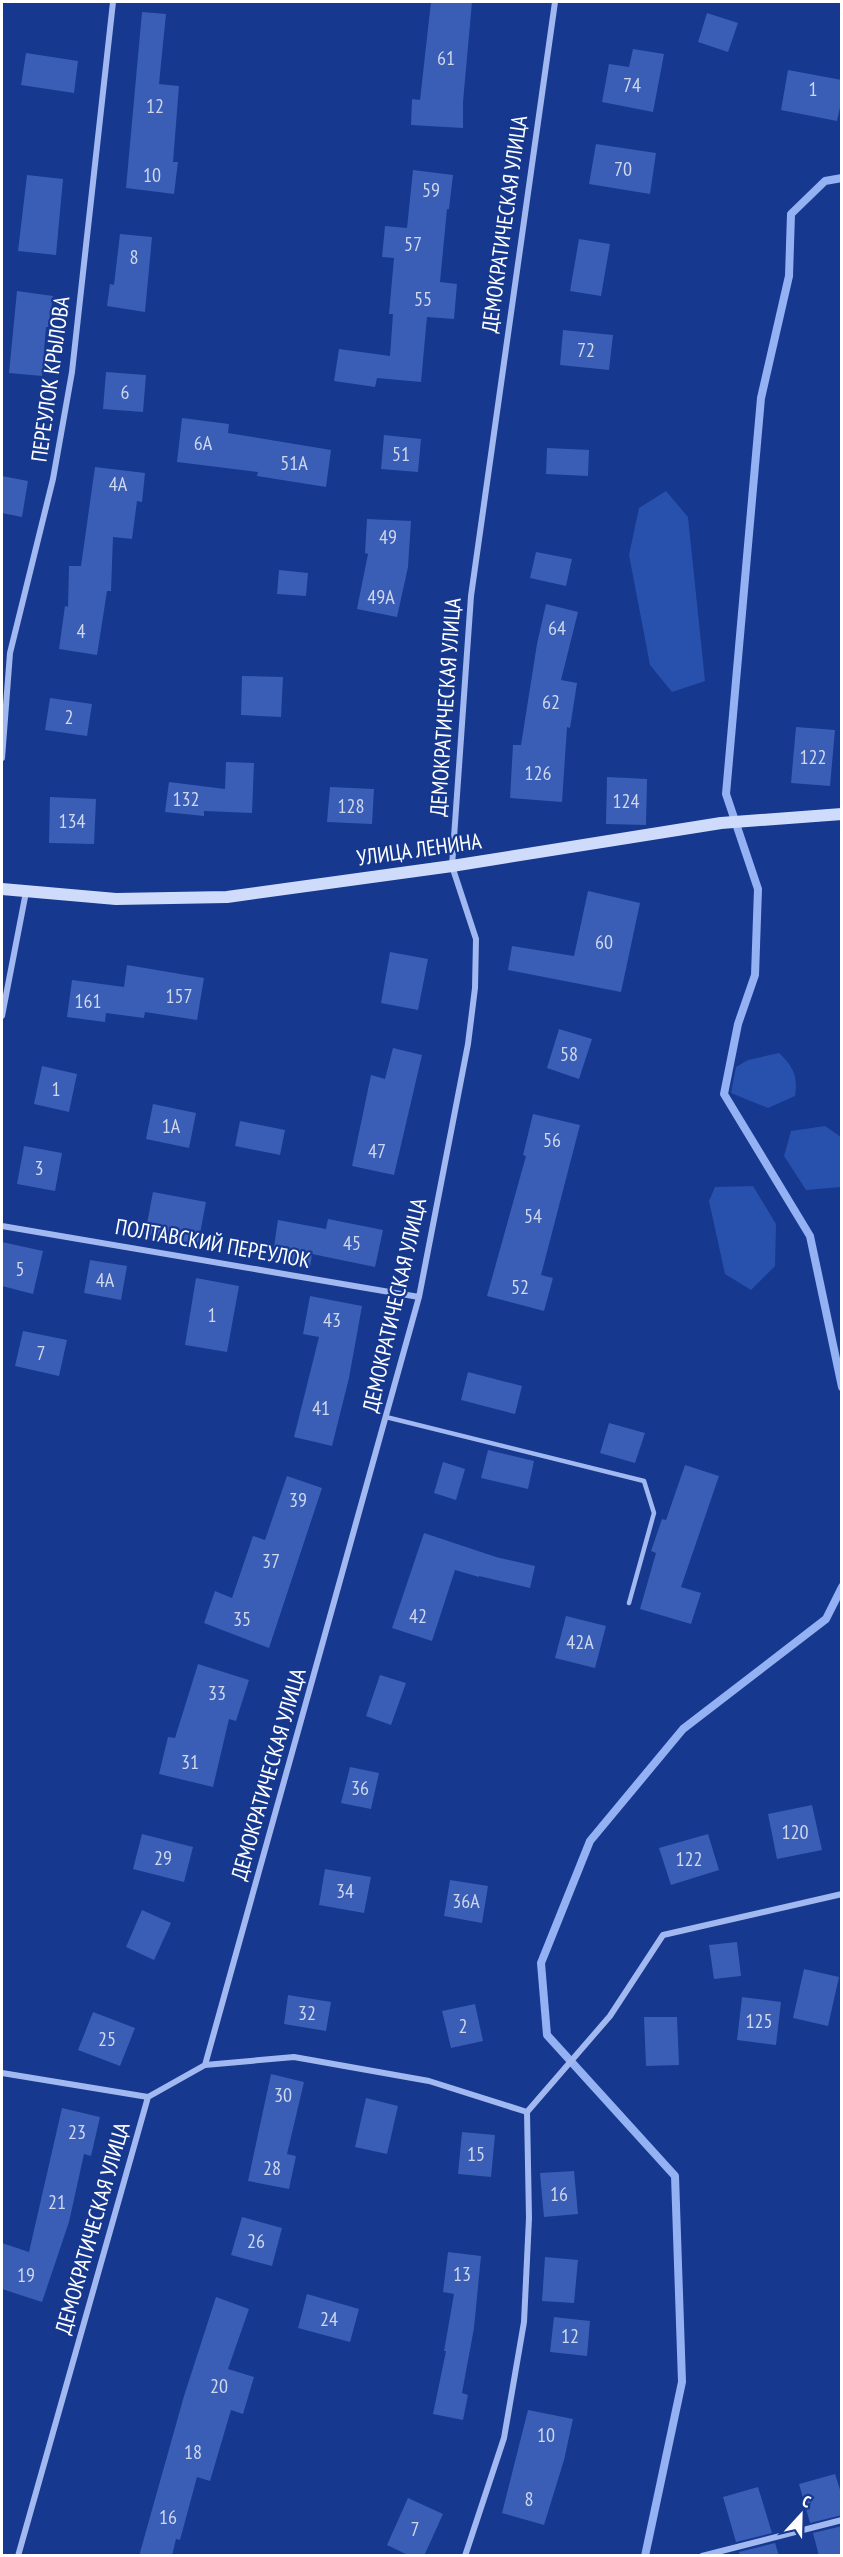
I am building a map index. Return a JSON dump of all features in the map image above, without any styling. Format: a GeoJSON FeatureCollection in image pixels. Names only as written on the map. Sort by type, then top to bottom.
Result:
{"type":"FeatureCollection","features":[{"type":"Feature","properties":{"kind":"street","name":"ПЕРЕУЛОК КРЫЛОВА"},"geometry":{"type":"LineString","coordinates":[[2,758],[10,653],[53,479],[72,372],[113,2]]}},
{"type":"Feature","properties":{"kind":"street","name":"ДЕМОКРАТИЧЕСКАЯ УЛИЦА"},"geometry":{"type":"LineString","coordinates":[[18,2556],[148,2097],[205,2065],[419,1296],[468,1044],[476,988],[476,939],[452,866],[471,597],[555,2]]}},
{"type":"Feature","properties":{"kind":"street","name":"УЛИЦА ЛЕНИНА"},"geometry":{"type":"LineString","coordinates":[[2,889],[116,899],[227,897],[452,866],[721,823],[842,814]]}},
{"type":"Feature","properties":{"kind":"street"},"geometry":{"type":"LineString","coordinates":[[2,1016],[26,892]]}},
{"type":"Feature","properties":{"kind":"street","name":"ПОЛТАВСКИЙ ПЕРЕУЛОК"},"geometry":{"type":"LineString","coordinates":[[2,1226],[419,1296]]}},
{"type":"Feature","properties":{"kind":"street"},"geometry":{"type":"LineString","coordinates":[[465,2556],[504,2438],[524,2322],[529,2218],[527,2112],[610,2016],[663,1935],[842,1894]]}},
{"type":"Feature","properties":{"kind":"street"},"geometry":{"type":"LineString","coordinates":[[205,2065],[294,2057],[429,2081],[527,2112]]}},
{"type":"Feature","properties":{"kind":"street"},"geometry":{"type":"LineString","coordinates":[[2,2073],[148,2097]]}},
{"type":"Feature","properties":{"kind":"street"},"geometry":{"type":"LineString","coordinates":[[702,2556],[842,2520]]}},
{"type":"Feature","properties":{"kind":"lane"},"geometry":{"type":"LineString","coordinates":[[386,1417],[645,1481],[654,1513],[629,1603]]}},
{"type":"Feature","properties":{"kind":"shaded area"},"geometry":{"type":"Polygon","coordinates":[[[666,491],[688,517],[705,681],[672,692],[650,665],[629,555],[639,508],[666,491]]]}},
{"type":"Feature","properties":{"kind":"shaded area"},"geometry":{"type":"Polygon","coordinates":[[[779,1053],[794,1073],[795,1096],[768,1108],[731,1093],[736,1067],[748,1060],[779,1053]]]}},
{"type":"Feature","properties":{"kind":"shaded area"},"geometry":{"type":"Polygon","coordinates":[[[825,1126],[841,1137],[841,1187],[806,1190],[784,1156],[791,1131],[825,1126]]]}},
{"type":"Feature","properties":{"kind":"shaded area"},"geometry":{"type":"Polygon","coordinates":[[[753,1186],[776,1224],[775,1266],[751,1290],[725,1274],[709,1201],[715,1187],[753,1186]]]}},
{"type":"Feature","properties":{"kind":"building"},"geometry":{"type":"Polygon","coordinates":[[[431,2],[472,2],[463,102],[463,128],[411,125],[412,99],[420,100],[431,2]]]}},
{"type":"Feature","properties":{"kind":"building"},"geometry":{"type":"Polygon","coordinates":[[[142,12],[166,14],[159,84],[179,86],[173,162],[178,162],[174,194],[126,188],[142,12]]]}},
{"type":"Feature","properties":{"kind":"building"},"geometry":{"type":"Polygon","coordinates":[[[707,13],[738,23],[728,52],[698,42],[707,13]]]}},
{"type":"Feature","properties":{"kind":"building"},"geometry":{"type":"Polygon","coordinates":[[[633,49],[664,54],[653,112],[602,102],[609,64],[629,67],[633,49]]]}},
{"type":"Feature","properties":{"kind":"building"},"geometry":{"type":"Polygon","coordinates":[[[26,53],[78,61],[74,93],[21,85],[26,53]]]}},
{"type":"Feature","properties":{"kind":"building"},"geometry":{"type":"Polygon","coordinates":[[[788,70],[842,80],[842,98],[837,121],[781,110],[788,70]]]}},
{"type":"Feature","properties":{"kind":"building"},"geometry":{"type":"Polygon","coordinates":[[[596,144],[656,153],[650,194],[589,184],[596,144]]]}},
{"type":"Feature","properties":{"kind":"building"},"geometry":{"type":"Polygon","coordinates":[[[413,170],[453,175],[449,209],[447,209],[440,282],[457,284],[454,319],[427,317],[421,382],[377,378],[375,387],[334,381],[339,349],[390,356],[393,314],[389,314],[394,258],[382,257],[385,226],[407,228],[413,170]]]}},
{"type":"Feature","properties":{"kind":"building"},"geometry":{"type":"Polygon","coordinates":[[[27,175],[63,179],[56,255],[18,251],[27,175]]]}},
{"type":"Feature","properties":{"kind":"building"},"geometry":{"type":"Polygon","coordinates":[[[120,234],[152,237],[145,312],[107,306],[110,284],[114,285],[120,234]]]}},
{"type":"Feature","properties":{"kind":"building"},"geometry":{"type":"Polygon","coordinates":[[[579,239],[610,244],[601,296],[570,291],[579,239]]]}},
{"type":"Feature","properties":{"kind":"building"},"geometry":{"type":"Polygon","coordinates":[[[17,291],[53,296],[48,327],[46,327],[42,376],[9,373],[17,291]]]}},
{"type":"Feature","properties":{"kind":"building"},"geometry":{"type":"Polygon","coordinates":[[[563,330],[613,335],[609,370],[560,365],[563,330]]]}},
{"type":"Feature","properties":{"kind":"building"},"geometry":{"type":"Polygon","coordinates":[[[106,372],[146,375],[143,412],[103,409],[106,372]]]}},
{"type":"Feature","properties":{"kind":"building"},"geometry":{"type":"Polygon","coordinates":[[[182,418],[229,424],[228,433],[331,450],[326,487],[257,476],[258,472],[177,462],[182,418]]]}},
{"type":"Feature","properties":{"kind":"building"},"geometry":{"type":"Polygon","coordinates":[[[384,435],[421,439],[418,472],[381,469],[384,435]]]}},
{"type":"Feature","properties":{"kind":"building"},"geometry":{"type":"Polygon","coordinates":[[[547,448],[589,450],[588,476],[546,474],[547,448]]]}},
{"type":"Feature","properties":{"kind":"building"},"geometry":{"type":"Polygon","coordinates":[[[95,467],[145,473],[142,502],[137,501],[132,539],[113,537],[111,591],[107,591],[97,655],[59,649],[65,606],[68,607],[69,566],[81,566],[95,467]]]}},
{"type":"Feature","properties":{"kind":"building"},"geometry":{"type":"Polygon","coordinates":[[[2,476],[28,481],[22,517],[2,513],[2,476]]]}},
{"type":"Feature","properties":{"kind":"building"},"geometry":{"type":"Polygon","coordinates":[[[367,519],[411,521],[408,567],[397,617],[357,609],[368,554],[365,553],[367,519]]]}},
{"type":"Feature","properties":{"kind":"building"},"geometry":{"type":"Polygon","coordinates":[[[536,552],[572,559],[566,586],[530,578],[536,552]]]}},
{"type":"Feature","properties":{"kind":"building"},"geometry":{"type":"Polygon","coordinates":[[[279,570],[308,573],[306,596],[277,594],[279,570]]]}},
{"type":"Feature","properties":{"kind":"building"},"geometry":{"type":"Polygon","coordinates":[[[546,604],[578,612],[561,680],[577,683],[570,728],[567,727],[562,802],[510,798],[513,745],[521,745],[537,644],[546,604]]]}},
{"type":"Feature","properties":{"kind":"building"},"geometry":{"type":"Polygon","coordinates":[[[242,676],[283,677],[281,717],[241,715],[242,676]]]}},
{"type":"Feature","properties":{"kind":"building"},"geometry":{"type":"Polygon","coordinates":[[[50,698],[92,704],[87,736],[45,730],[50,698]]]}},
{"type":"Feature","properties":{"kind":"building"},"geometry":{"type":"Polygon","coordinates":[[[796,727],[835,730],[830,786],[791,783],[796,727]]]}},
{"type":"Feature","properties":{"kind":"building"},"geometry":{"type":"Polygon","coordinates":[[[226,762],[254,763],[252,813],[204,811],[204,816],[165,812],[169,782],[225,789],[226,762]]]}},
{"type":"Feature","properties":{"kind":"building"},"geometry":{"type":"Polygon","coordinates":[[[607,777],[647,779],[646,825],[606,824],[607,777]]]}},
{"type":"Feature","properties":{"kind":"building"},"geometry":{"type":"Polygon","coordinates":[[[330,787],[374,789],[372,824],[327,822],[330,787]]]}},
{"type":"Feature","properties":{"kind":"building"},"geometry":{"type":"Polygon","coordinates":[[[50,797],[96,799],[94,844],[49,843],[50,797]]]}},
{"type":"Feature","properties":{"kind":"building"},"geometry":{"type":"Polygon","coordinates":[[[588,891],[640,903],[621,992],[508,970],[512,946],[574,956],[588,891]]]}},
{"type":"Feature","properties":{"kind":"building"},"geometry":{"type":"Polygon","coordinates":[[[390,952],[428,959],[418,1010],[381,1003],[390,952]]]}},
{"type":"Feature","properties":{"kind":"building"},"geometry":{"type":"Polygon","coordinates":[[[127,965],[204,978],[197,1020],[145,1012],[144,1018],[106,1013],[105,1022],[67,1017],[72,980],[124,987],[127,965]]]}},
{"type":"Feature","properties":{"kind":"building"},"geometry":{"type":"Polygon","coordinates":[[[559,1029],[592,1039],[579,1079],[547,1068],[559,1029]]]}},
{"type":"Feature","properties":{"kind":"building"},"geometry":{"type":"Polygon","coordinates":[[[393,1048],[422,1055],[394,1175],[352,1166],[371,1075],[385,1079],[393,1048]]]}},
{"type":"Feature","properties":{"kind":"building"},"geometry":{"type":"Polygon","coordinates":[[[42,1066],[77,1074],[69,1112],[34,1104],[42,1066]]]}},
{"type":"Feature","properties":{"kind":"building"},"geometry":{"type":"Polygon","coordinates":[[[153,1104],[196,1113],[189,1148],[146,1139],[153,1104]]]}},
{"type":"Feature","properties":{"kind":"building"},"geometry":{"type":"Polygon","coordinates":[[[533,1114],[580,1125],[541,1275],[553,1278],[544,1311],[487,1296],[526,1156],[523,1155],[533,1114]]]}},
{"type":"Feature","properties":{"kind":"building"},"geometry":{"type":"Polygon","coordinates":[[[240,1121],[285,1130],[280,1155],[235,1146],[240,1121]]]}},
{"type":"Feature","properties":{"kind":"building"},"geometry":{"type":"Polygon","coordinates":[[[24,1146],[62,1153],[55,1191],[17,1184],[24,1146]]]}},
{"type":"Feature","properties":{"kind":"building"},"geometry":{"type":"Polygon","coordinates":[[[153,1192],[206,1202],[198,1244],[145,1234],[153,1192]]]}},
{"type":"Feature","properties":{"kind":"building"},"geometry":{"type":"Polygon","coordinates":[[[328,1219],[383,1230],[375,1267],[312,1254],[310,1267],[272,1260],[278,1220],[326,1229],[328,1219]]]}},
{"type":"Feature","properties":{"kind":"building"},"geometry":{"type":"Polygon","coordinates":[[[2,1242],[43,1251],[33,1294],[2,1286],[2,1242]]]}},
{"type":"Feature","properties":{"kind":"building"},"geometry":{"type":"Polygon","coordinates":[[[90,1260],[127,1266],[121,1300],[84,1293],[90,1260]]]}},
{"type":"Feature","properties":{"kind":"building"},"geometry":{"type":"Polygon","coordinates":[[[196,1278],[239,1286],[227,1352],[185,1345],[196,1278]]]}},
{"type":"Feature","properties":{"kind":"building"},"geometry":{"type":"Polygon","coordinates":[[[310,1296],[362,1306],[349,1378],[332,1446],[294,1437],[319,1337],[303,1334],[310,1296]]]}},
{"type":"Feature","properties":{"kind":"building"},"geometry":{"type":"Polygon","coordinates":[[[23,1331],[67,1340],[59,1376],[15,1366],[23,1331]]]}},
{"type":"Feature","properties":{"kind":"building"},"geometry":{"type":"Polygon","coordinates":[[[468,1372],[522,1386],[515,1414],[461,1400],[468,1372]]]}},
{"type":"Feature","properties":{"kind":"building"},"geometry":{"type":"Polygon","coordinates":[[[609,1423],[645,1433],[635,1463],[600,1453],[609,1423]]]}},
{"type":"Feature","properties":{"kind":"building"},"geometry":{"type":"Polygon","coordinates":[[[488,1450],[534,1461],[528,1489],[481,1478],[488,1450]]]}},
{"type":"Feature","properties":{"kind":"building"},"geometry":{"type":"Polygon","coordinates":[[[443,1462],[465,1469],[456,1500],[434,1493],[443,1462]]]}},
{"type":"Feature","properties":{"kind":"building"},"geometry":{"type":"Polygon","coordinates":[[[685,1465],[719,1476],[681,1587],[701,1593],[691,1624],[640,1609],[656,1553],[651,1551],[662,1519],[666,1520],[685,1465]]]}},
{"type":"Feature","properties":{"kind":"building"},"geometry":{"type":"Polygon","coordinates":[[[287,1476],[322,1488],[269,1648],[204,1623],[215,1591],[232,1598],[253,1536],[265,1540],[287,1476]]]}},
{"type":"Feature","properties":{"kind":"building"},"geometry":{"type":"Polygon","coordinates":[[[424,1533],[496,1557],[535,1566],[530,1588],[455,1570],[432,1641],[392,1628],[424,1533]]]}},
{"type":"Feature","properties":{"kind":"building"},"geometry":{"type":"Polygon","coordinates":[[[566,1616],[606,1626],[595,1668],[555,1658],[566,1616]]]}},
{"type":"Feature","properties":{"kind":"building"},"geometry":{"type":"Polygon","coordinates":[[[198,1664],[249,1680],[236,1721],[229,1719],[213,1787],[159,1774],[168,1737],[175,1738],[198,1664]]]}},
{"type":"Feature","properties":{"kind":"building"},"geometry":{"type":"Polygon","coordinates":[[[380,1675],[406,1683],[391,1725],[366,1716],[380,1675]]]}},
{"type":"Feature","properties":{"kind":"building"},"geometry":{"type":"Polygon","coordinates":[[[350,1767],[379,1773],[371,1809],[341,1803],[350,1767]]]}},
{"type":"Feature","properties":{"kind":"building"},"geometry":{"type":"Polygon","coordinates":[[[812,1805],[822,1850],[777,1859],[768,1814],[812,1805]]]}},
{"type":"Feature","properties":{"kind":"building"},"geometry":{"type":"Polygon","coordinates":[[[142,1834],[193,1847],[184,1882],[133,1869],[142,1834]]]}},
{"type":"Feature","properties":{"kind":"building"},"geometry":{"type":"Polygon","coordinates":[[[708,1834],[719,1870],[671,1885],[659,1848],[708,1834]]]}},
{"type":"Feature","properties":{"kind":"building"},"geometry":{"type":"Polygon","coordinates":[[[325,1869],[371,1877],[364,1913],[319,1905],[325,1869]]]}},
{"type":"Feature","properties":{"kind":"building"},"geometry":{"type":"Polygon","coordinates":[[[450,1880],[488,1886],[482,1923],[444,1916],[450,1880]]]}},
{"type":"Feature","properties":{"kind":"building"},"geometry":{"type":"Polygon","coordinates":[[[142,1910],[171,1923],[154,1960],[126,1947],[142,1910]]]}},
{"type":"Feature","properties":{"kind":"building"},"geometry":{"type":"Polygon","coordinates":[[[737,1942],[741,1976],[714,1979],[709,1945],[737,1942]]]}},
{"type":"Feature","properties":{"kind":"building"},"geometry":{"type":"Polygon","coordinates":[[[804,1969],[839,1977],[828,2026],[793,2018],[804,1969]]]}},
{"type":"Feature","properties":{"kind":"building"},"geometry":{"type":"Polygon","coordinates":[[[288,1995],[331,2002],[326,2031],[284,2024],[288,1995]]]}},
{"type":"Feature","properties":{"kind":"building"},"geometry":{"type":"Polygon","coordinates":[[[742,1997],[781,2002],[776,2045],[737,2040],[742,1997]]]}},
{"type":"Feature","properties":{"kind":"building"},"geometry":{"type":"Polygon","coordinates":[[[475,2004],[483,2041],[451,2048],[442,2011],[475,2004]]]}},
{"type":"Feature","properties":{"kind":"building"},"geometry":{"type":"Polygon","coordinates":[[[93,2012],[135,2028],[120,2066],[78,2050],[93,2012]]]}},
{"type":"Feature","properties":{"kind":"building"},"geometry":{"type":"Polygon","coordinates":[[[644,2017],[677,2017],[679,2065],[646,2066],[644,2017]]]}},
{"type":"Feature","properties":{"kind":"building"},"geometry":{"type":"Polygon","coordinates":[[[271,2074],[304,2082],[287,2154],[296,2156],[289,2189],[248,2181],[271,2074]]]}},
{"type":"Feature","properties":{"kind":"building"},"geometry":{"type":"Polygon","coordinates":[[[366,2098],[398,2106],[387,2154],[355,2147],[366,2098]]]}},
{"type":"Feature","properties":{"kind":"building"},"geometry":{"type":"Polygon","coordinates":[[[62,2108],[100,2117],[91,2156],[84,2154],[69,2222],[42,2302],[2,2289],[2,2243],[29,2252],[62,2108]]]}},
{"type":"Feature","properties":{"kind":"building"},"geometry":{"type":"Polygon","coordinates":[[[462,2132],[495,2135],[491,2177],[458,2174],[462,2132]]]}},
{"type":"Feature","properties":{"kind":"building"},"geometry":{"type":"Polygon","coordinates":[[[574,2171],[578,2214],[544,2217],[540,2173],[574,2171]]]}},
{"type":"Feature","properties":{"kind":"building"},"geometry":{"type":"Polygon","coordinates":[[[242,2217],[282,2228],[272,2266],[231,2255],[242,2217]]]}},
{"type":"Feature","properties":{"kind":"building"},"geometry":{"type":"Polygon","coordinates":[[[448,2252],[481,2256],[474,2328],[462,2393],[468,2395],[463,2420],[433,2414],[446,2351],[444,2351],[454,2294],[443,2292],[448,2252]]]}},
{"type":"Feature","properties":{"kind":"building"},"geometry":{"type":"Polygon","coordinates":[[[545,2257],[578,2260],[574,2303],[542,2301],[545,2257]]]}},
{"type":"Feature","properties":{"kind":"building"},"geometry":{"type":"Polygon","coordinates":[[[307,2294],[359,2309],[350,2342],[298,2328],[307,2294]]]}},
{"type":"Feature","properties":{"kind":"building"},"geometry":{"type":"Polygon","coordinates":[[[216,2297],[249,2309],[228,2369],[254,2377],[243,2414],[231,2410],[210,2481],[197,2477],[180,2540],[176,2539],[172,2556],[139,2556],[184,2396],[216,2297]]]}},
{"type":"Feature","properties":{"kind":"building"},"geometry":{"type":"Polygon","coordinates":[[[554,2317],[590,2321],[587,2356],[550,2352],[554,2317]]]}},
{"type":"Feature","properties":{"kind":"building"},"geometry":{"type":"Polygon","coordinates":[[[528,2410],[573,2419],[564,2460],[544,2525],[502,2513],[528,2410]]]}},
{"type":"Feature","properties":{"kind":"building"},"geometry":{"type":"Polygon","coordinates":[[[835,2474],[842,2496],[842,2515],[810,2523],[799,2484],[835,2474]]]}},
{"type":"Feature","properties":{"kind":"building"},"geometry":{"type":"Polygon","coordinates":[[[758,2487],[772,2533],[736,2542],[723,2497],[758,2487]]]}},
{"type":"Feature","properties":{"kind":"building"},"geometry":{"type":"Polygon","coordinates":[[[408,2498],[443,2514],[424,2556],[410,2556],[387,2545],[408,2498]]]}},
{"type":"Feature","properties":{"kind":"building"},"geometry":{"type":"Polygon","coordinates":[[[842,2526],[842,2556],[819,2556],[813,2533],[842,2526]]]}},
{"type":"Feature","properties":{"kind":"building"},"geometry":{"type":"Polygon","coordinates":[[[775,2543],[779,2556],[740,2556],[739,2552],[775,2543]]]}},
{"type":"Feature","properties":{"kind":"waterway"},"geometry":{"type":"LineString","coordinates":[[842,178],[825,181],[791,214],[789,276],[761,398],[726,794],[758,889],[755,975],[738,1024],[724,1094],[810,1236],[842,1387]]}},
{"type":"Feature","properties":{"kind":"waterway"},"geometry":{"type":"LineString","coordinates":[[645,2556],[682,2382],[675,2176],[547,2035],[541,1963],[590,1841],[683,1729],[826,1619],[842,1587]]}}]}
